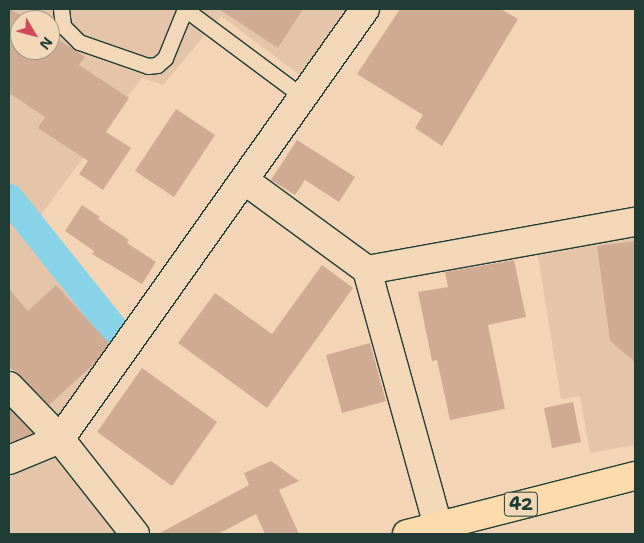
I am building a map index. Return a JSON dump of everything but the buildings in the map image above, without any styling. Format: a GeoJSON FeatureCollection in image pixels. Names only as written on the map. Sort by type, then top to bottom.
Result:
{"type":"FeatureCollection","features":[{"type":"Feature","properties":{"kind":"highway","name":"42"},"geometry":{"type":"LineString","coordinates":[[407,534],[635,476]]}},
{"type":"Feature","properties":{"kind":"street"},"geometry":{"type":"LineString","coordinates":[[9,460],[60,439],[365,9]]}},
{"type":"Feature","properties":{"kind":"street"},"geometry":{"type":"LineString","coordinates":[[244,180],[368,270],[438,526]]}},
{"type":"Feature","properties":{"kind":"street"},"geometry":{"type":"LineString","coordinates":[[368,270],[635,222]]}},
{"type":"Feature","properties":{"kind":"street"},"geometry":{"type":"LineString","coordinates":[[9,386],[60,439],[135,534]]}},
{"type":"Feature","properties":{"kind":"lane"},"geometry":{"type":"LineString","coordinates":[[60,9],[63,26],[79,42],[148,66],[157,65],[165,58],[185,9],[303,96]]}},
{"type":"Feature","properties":{"kind":"shaded area"},"geometry":{"type":"Polygon","coordinates":[[[9,9],[362,9],[308,81],[221,16],[163,85],[142,78],[32,227],[130,333],[58,420],[9,369],[9,9]]]}},
{"type":"Feature","properties":{"kind":"shaded area"},"geometry":{"type":"Polygon","coordinates":[[[635,228],[635,445],[590,453],[580,396],[561,399],[536,245],[635,228]]]}},
{"type":"Feature","properties":{"kind":"shaded area"},"geometry":{"type":"Polygon","coordinates":[[[9,399],[121,534],[9,534],[9,399]]]}},
{"type":"Feature","properties":{"kind":"waterway"},"geometry":{"type":"LineString","coordinates":[[9,198],[119,336]]}}]}
